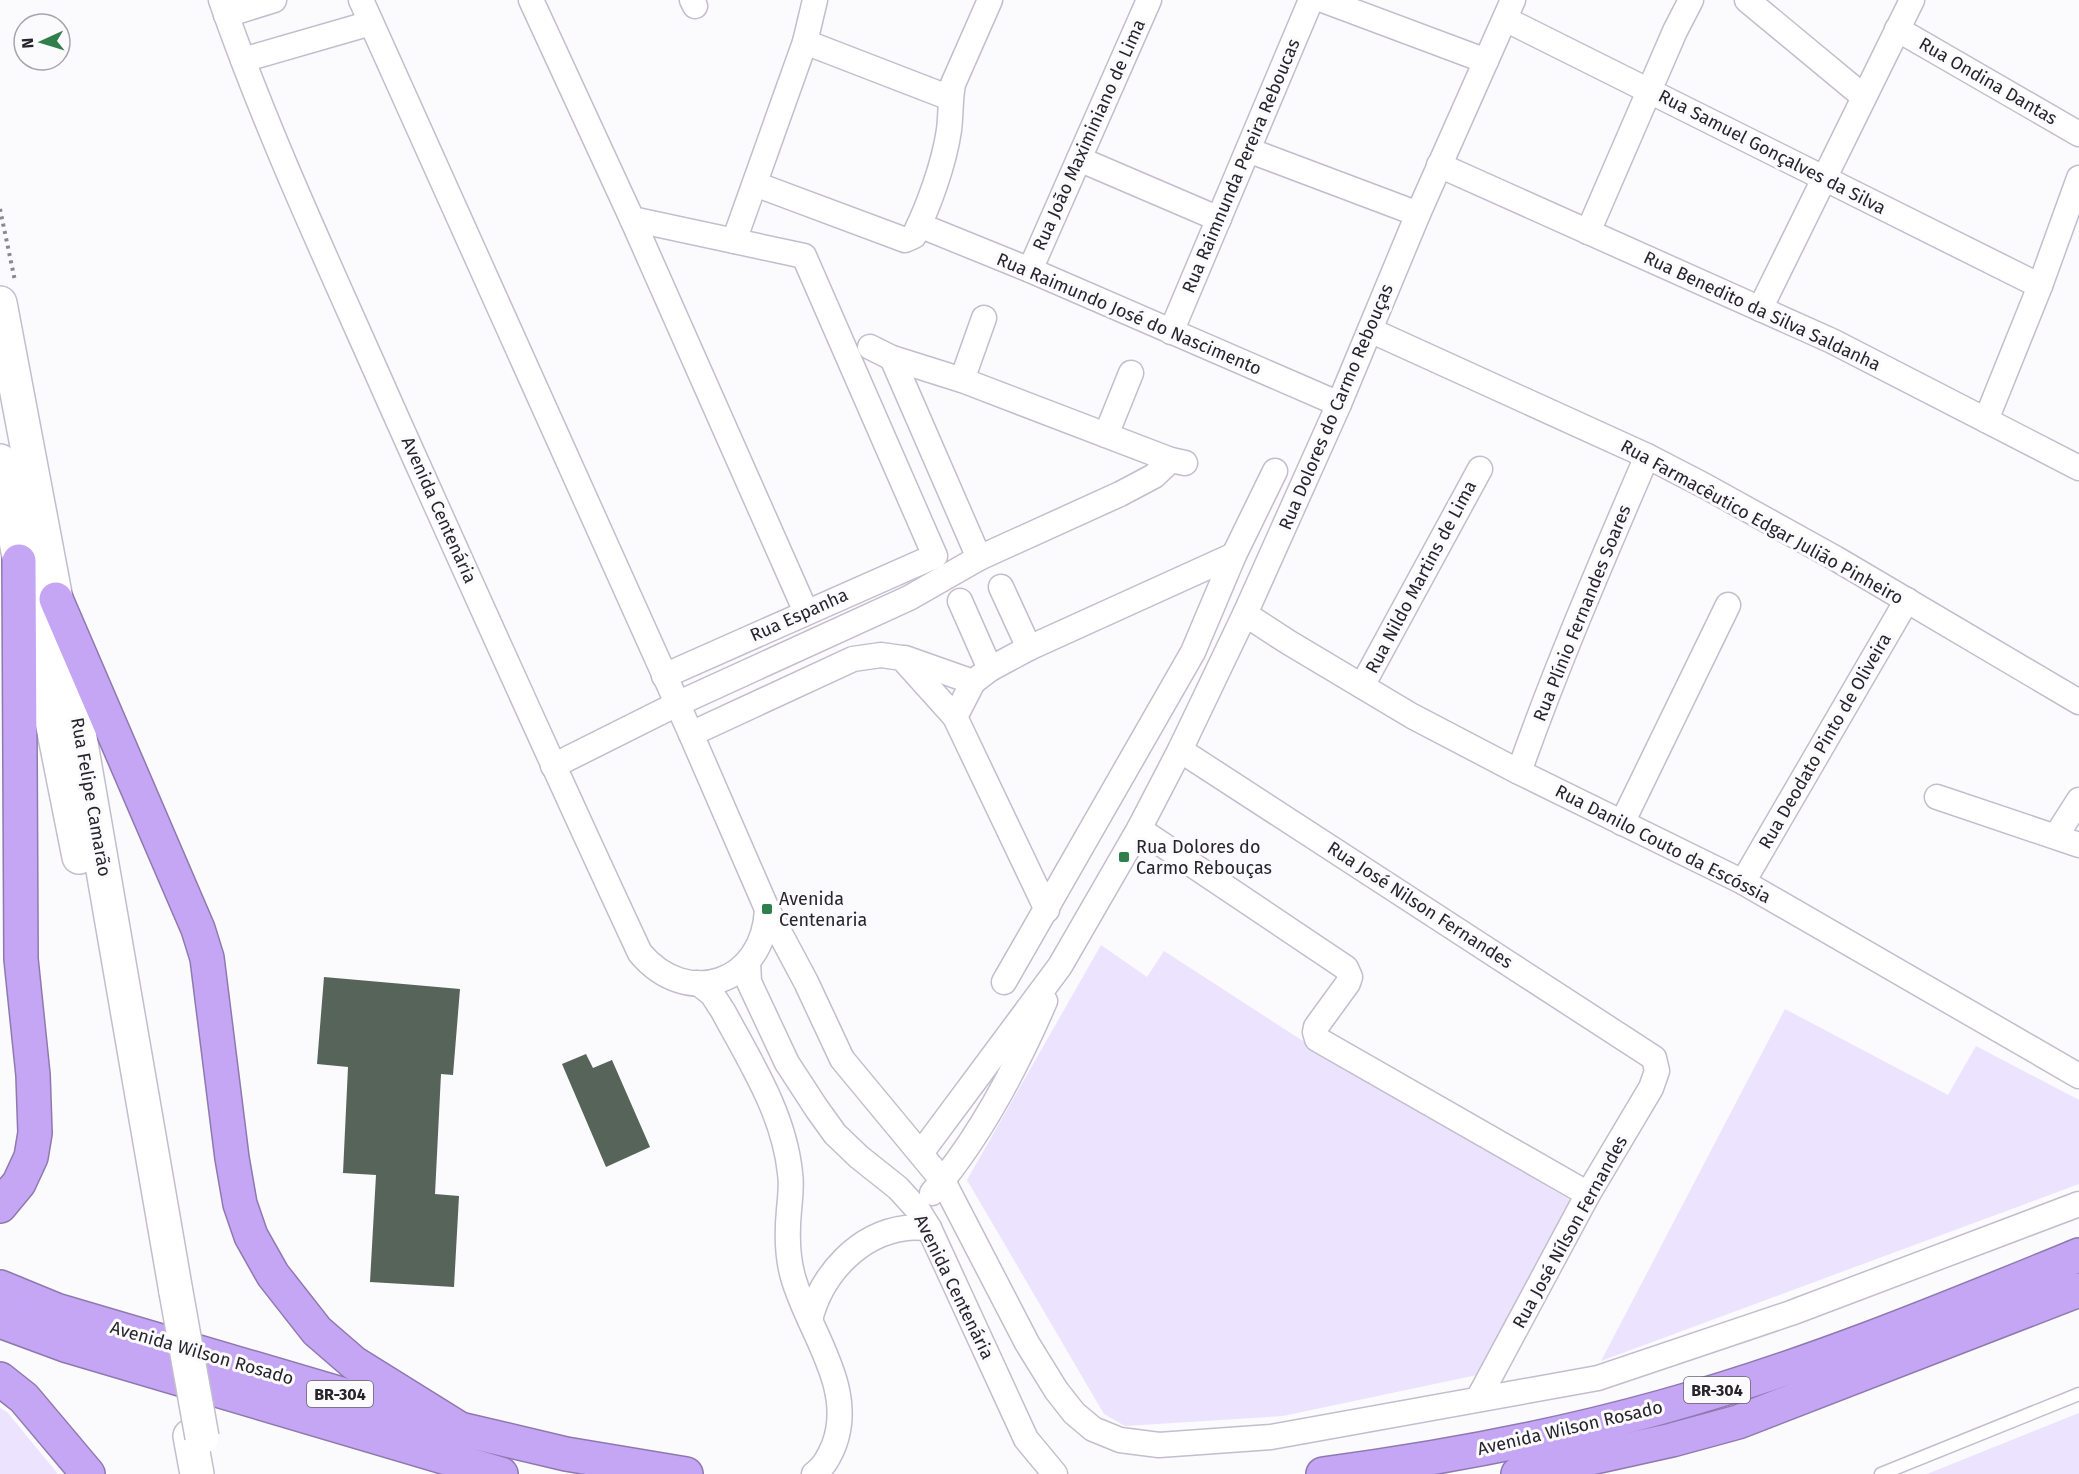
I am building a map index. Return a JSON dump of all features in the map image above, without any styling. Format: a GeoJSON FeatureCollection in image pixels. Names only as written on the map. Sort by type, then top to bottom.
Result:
{"type":"FeatureCollection","features":[{"type":"Feature","properties":{"kind":"highway"},"geometry":{"type":"LineString","coordinates":[[0,1206],[20,1183],[31,1157],[35,1133],[33,1075],[21,959],[19,561]]}},
{"type":"Feature","properties":{"kind":"highway"},"geometry":{"type":"LineString","coordinates":[[56,599],[198,929],[207,958],[232,1158],[240,1204],[251,1236],[273,1275],[318,1331],[354,1363],[460,1429]]}},
{"type":"Feature","properties":{"kind":"highway","name":"Avenida Wilson Rosado"},"geometry":{"type":"LineString","coordinates":[[1323,1474],[1508,1445],[1661,1407],[1840,1350],[2079,1255]]}},
{"type":"Feature","properties":{"kind":"highway","name":"Avenida Wilson Rosado"},"geometry":{"type":"LineString","coordinates":[[0,1287],[56,1310],[460,1429],[566,1454],[686,1474]]}},
{"type":"Feature","properties":{"kind":"highway","name":"Avenida Wilson Rosado"},"geometry":{"type":"LineString","coordinates":[[1518,1474],[1672,1440],[1738,1422],[2079,1290]]}},
{"type":"Feature","properties":{"kind":"highway","name":"Avenida Wilson Rosado"},"geometry":{"type":"LineString","coordinates":[[0,1321],[68,1346],[501,1474]]}},
{"type":"Feature","properties":{"kind":"highway"},"geometry":{"type":"LineString","coordinates":[[0,1379],[24,1398],[88,1474]]}},
{"type":"Feature","properties":{"kind":"main road","name":"Rua Felipe Camarão"},"geometry":{"type":"LineString","coordinates":[[0,303],[56,599],[171,1293]]}},
{"type":"Feature","properties":{"kind":"main road","name":"Rua Felipe Camarão"},"geometry":{"type":"LineString","coordinates":[[0,461],[171,1293]]}},
{"type":"Feature","properties":{"kind":"main road"},"geometry":{"type":"LineString","coordinates":[[171,1293],[196,1437],[197,1474]]}},
{"type":"Feature","properties":{"kind":"main road"},"geometry":{"type":"LineString","coordinates":[[196,1437],[209,1474]]}},
{"type":"Feature","properties":{"kind":"street"},"geometry":{"type":"LineString","coordinates":[[224,8],[274,0]]}},
{"type":"Feature","properties":{"kind":"street"},"geometry":{"type":"LineString","coordinates":[[361,0],[691,734],[767,909],[806,982],[842,1059],[943,1181],[1027,1343],[1056,1390],[1074,1413],[1093,1430],[1120,1440],[1159,1444],[1271,1437],[1598,1378],[1791,1313],[2079,1204]]}},
{"type":"Feature","properties":{"kind":"street"},"geometry":{"type":"LineString","coordinates":[[531,0],[632,219],[806,612]]}},
{"type":"Feature","properties":{"kind":"street"},"geometry":{"type":"LineString","coordinates":[[692,0],[695,6],[697,0]]}},
{"type":"Feature","properties":{"kind":"street"},"geometry":{"type":"LineString","coordinates":[[632,219],[734,241],[805,42],[815,0]]}},
{"type":"Feature","properties":{"kind":"street"},"geometry":{"type":"LineString","coordinates":[[912,233],[945,154],[950,128],[950,98],[953,84],[990,0]]}},
{"type":"Feature","properties":{"kind":"street","name":"Rua João Maximiniano de Lima"},"geometry":{"type":"LineString","coordinates":[[1030,270],[1149,0]]}},
{"type":"Feature","properties":{"kind":"street","name":"Rua Raimnunda Pereira Reboucas"},"geometry":{"type":"LineString","coordinates":[[1171,332],[1311,0]]}},
{"type":"Feature","properties":{"kind":"street"},"geometry":{"type":"LineString","coordinates":[[1323,0],[1486,61]]}},
{"type":"Feature","properties":{"kind":"street"},"geometry":{"type":"LineString","coordinates":[[1588,232],[1675,31],[1691,0]]}},
{"type":"Feature","properties":{"kind":"street"},"geometry":{"type":"LineString","coordinates":[[1747,0],[1864,97]]}},
{"type":"Feature","properties":{"kind":"street"},"geometry":{"type":"LineString","coordinates":[[1760,309],[1912,0]]}},
{"type":"Feature","properties":{"kind":"street","name":"Avenida Centenária"},"geometry":{"type":"LineString","coordinates":[[224,8],[303,206],[553,766],[639,952],[659,972],[684,982],[698,984],[725,978],[748,962],[763,938],[767,924],[767,909]]}},
{"type":"Feature","properties":{"kind":"street","name":"Rua Dolores do Carmo Rebouças"},"geometry":{"type":"LineString","coordinates":[[921,1153],[1060,966],[1139,830],[1245,614],[1339,404],[1439,165],[1509,9]]}},
{"type":"Feature","properties":{"kind":"street","name":"Rua Samuel Gonçalves da Silva"},"geometry":{"type":"LineString","coordinates":[[1509,9],[1649,90],[2040,286]]}},
{"type":"Feature","properties":{"kind":"street"},"geometry":{"type":"LineString","coordinates":[[243,60],[371,23]]}},
{"type":"Feature","properties":{"kind":"street","name":"Rua Ondina Dantas"},"geometry":{"type":"LineString","coordinates":[[1897,29],[2079,134]]}},
{"type":"Feature","properties":{"kind":"street"},"geometry":{"type":"LineString","coordinates":[[805,42],[950,98]]}},
{"type":"Feature","properties":{"kind":"street"},"geometry":{"type":"LineString","coordinates":[[1248,150],[1418,214]]}},
{"type":"Feature","properties":{"kind":"street"},"geometry":{"type":"LineString","coordinates":[[1079,159],[1219,219]]}},
{"type":"Feature","properties":{"kind":"street","name":"Rua Benedito da Silva Saldanha"},"geometry":{"type":"LineString","coordinates":[[1439,165],[1832,341],[2079,468]]}},
{"type":"Feature","properties":{"kind":"street"},"geometry":{"type":"LineString","coordinates":[[1986,420],[2040,286],[2079,178]]}},
{"type":"Feature","properties":{"kind":"street","name":"Rua Raimundo José do Nascimento"},"geometry":{"type":"LineString","coordinates":[[755,184],[1030,270],[1339,404]]}},
{"type":"Feature","properties":{"kind":"street","name":"Rua Espanha"},"geometry":{"type":"LineString","coordinates":[[664,676],[935,556],[804,256],[734,241]]}},
{"type":"Feature","properties":{"kind":"street"},"geometry":{"type":"LineString","coordinates":[[962,380],[984,318]]}},
{"type":"Feature","properties":{"kind":"street","name":"Rua Farmacêutico Edgar Julião Pinheiro"},"geometry":{"type":"LineString","coordinates":[[1370,330],[1647,456],[1825,552],[2079,702]]}},
{"type":"Feature","properties":{"kind":"street"},"geometry":{"type":"LineString","coordinates":[[553,766],[677,704],[909,598],[979,558],[1120,494],[1178,461],[962,380],[892,358],[870,347]]}},
{"type":"Feature","properties":{"kind":"street"},"geometry":{"type":"LineString","coordinates":[[892,358],[979,558]]}},
{"type":"Feature","properties":{"kind":"street"},"geometry":{"type":"LineString","coordinates":[[1106,435],[1131,373]]}},
{"type":"Feature","properties":{"kind":"street","name":"Rua Plínio Fernandes Soares"},"geometry":{"type":"LineString","coordinates":[[1519,772],[1556,670],[1647,456]]}},
{"type":"Feature","properties":{"kind":"street","name":"Rua Nildo Martins de Lima"},"geometry":{"type":"LineString","coordinates":[[1362,686],[1480,469]]}},
{"type":"Feature","properties":{"kind":"street"},"geometry":{"type":"LineString","coordinates":[[1004,982],[1193,652],[1234,555],[1275,471]]}},
{"type":"Feature","properties":{"kind":"street"},"geometry":{"type":"LineString","coordinates":[[955,717],[982,676],[1029,648],[1234,555]]}},
{"type":"Feature","properties":{"kind":"street"},"geometry":{"type":"LineString","coordinates":[[1001,587],[1029,648]]}},
{"type":"Feature","properties":{"kind":"street","name":"Rua Deodato Pinto de Oliveira"},"geometry":{"type":"LineString","coordinates":[[1743,882],[1907,600]]}},
{"type":"Feature","properties":{"kind":"street"},"geometry":{"type":"LineString","coordinates":[[960,601],[982,676]]}},
{"type":"Feature","properties":{"kind":"street"},"geometry":{"type":"LineString","coordinates":[[1622,823],[1728,605]]}},
{"type":"Feature","properties":{"kind":"street","name":"Rua Danilo Couto da Escóssia"},"geometry":{"type":"LineString","coordinates":[[1245,614],[1412,716],[1519,772],[1743,882],[2079,1076]]}},
{"type":"Feature","properties":{"kind":"street"},"geometry":{"type":"LineString","coordinates":[[803,645],[816,676]]}},
{"type":"Feature","properties":{"kind":"street"},"geometry":{"type":"LineString","coordinates":[[691,734],[853,659],[881,655],[902,657],[982,676]]}},
{"type":"Feature","properties":{"kind":"street"},"geometry":{"type":"LineString","coordinates":[[902,657],[955,717],[1047,910]]}},
{"type":"Feature","properties":{"kind":"street","name":"Rua José Nilson Fernandes"},"geometry":{"type":"LineString","coordinates":[[1180,750],[1646,1051],[1657,1064]]}},
{"type":"Feature","properties":{"kind":"street"},"geometry":{"type":"LineString","coordinates":[[1937,797],[2079,845]]}},
{"type":"Feature","properties":{"kind":"street"},"geometry":{"type":"LineString","coordinates":[[2056,836],[2079,800]]}},
{"type":"Feature","properties":{"kind":"street"},"geometry":{"type":"LineString","coordinates":[[1139,830],[1343,964],[1349,972],[1348,983],[1316,1027],[1316,1037],[1588,1194]]}},
{"type":"Feature","properties":{"kind":"street","name":"Avenida Centenária"},"geometry":{"type":"LineString","coordinates":[[748,962],[750,982],[787,1064],[835,1134],[859,1157],[898,1188],[924,1219],[1026,1439],[1055,1474]]}},
{"type":"Feature","properties":{"kind":"street","name":"Rua Dolores do Carmo Rebouças"},"geometry":{"type":"LineString","coordinates":[[924,1219],[943,1181],[974,1139],[1030,1036],[1060,966]]}},
{"type":"Feature","properties":{"kind":"street"},"geometry":{"type":"LineString","coordinates":[[698,984],[712,994],[723,1011],[779,1118],[787,1148],[791,1177],[789,1252],[793,1277],[836,1385],[840,1410],[840,1429],[832,1452],[819,1471],[814,1474]]}},
{"type":"Feature","properties":{"kind":"street"},"geometry":{"type":"LineString","coordinates":[[757,1075],[787,1064]]}},
{"type":"Feature","properties":{"kind":"street","name":"Rua José Nílson Fernandes"},"geometry":{"type":"LineString","coordinates":[[1478,1399],[1588,1194],[1651,1088],[1657,1064]]}},
{"type":"Feature","properties":{"kind":"street"},"geometry":{"type":"LineString","coordinates":[[810,1320],[815,1301],[836,1266],[876,1238],[907,1228],[924,1219]]}},
{"type":"Feature","properties":{"kind":"lane"},"geometry":{"type":"LineString","coordinates":[[1881,1474],[2079,1394]]}},
{"type":"Feature","properties":{"kind":"shaded area"},"geometry":{"type":"Polygon","coordinates":[[[1101,945],[1147,977],[1164,951],[1303,1041],[1570,1200],[1477,1375],[1283,1416],[1125,1426],[1104,1414],[967,1180],[1101,945]]]}},
{"type":"Feature","properties":{"kind":"shaded area"},"geometry":{"type":"Polygon","coordinates":[[[1785,1009],[1948,1095],[1976,1046],[2079,1100],[2079,1184],[1601,1361],[1785,1009]]]}},
{"type":"Feature","properties":{"kind":"shaded area"},"geometry":{"type":"Polygon","coordinates":[[[0,1408],[7,1412],[58,1474],[0,1474],[0,1408]]]}},
{"type":"Feature","properties":{"kind":"shaded area"},"geometry":{"type":"Polygon","coordinates":[[[2079,1413],[2079,1474],[1927,1474],[2079,1413]]]}},
{"type":"Feature","properties":{"kind":"building"},"geometry":{"type":"Polygon","coordinates":[[[324,977],[460,989],[453,1075],[441,1074],[435,1194],[459,1196],[454,1287],[370,1282],[376,1175],[343,1173],[348,1067],[317,1064],[324,977]]]}},
{"type":"Feature","properties":{"kind":"building"},"geometry":{"type":"Polygon","coordinates":[[[586,1054],[593,1068],[612,1060],[650,1147],[606,1167],[562,1064],[586,1054]]]}},
{"type":"Feature","properties":{"kind":"place","name":"Rua Dolores do Carmo Rebouças"},"geometry":{"type":"Point","coordinates":[1124,857]}},
{"type":"Feature","properties":{"kind":"place","name":"Avenida Centenaria"},"geometry":{"type":"Point","coordinates":[767,909]}}]}
